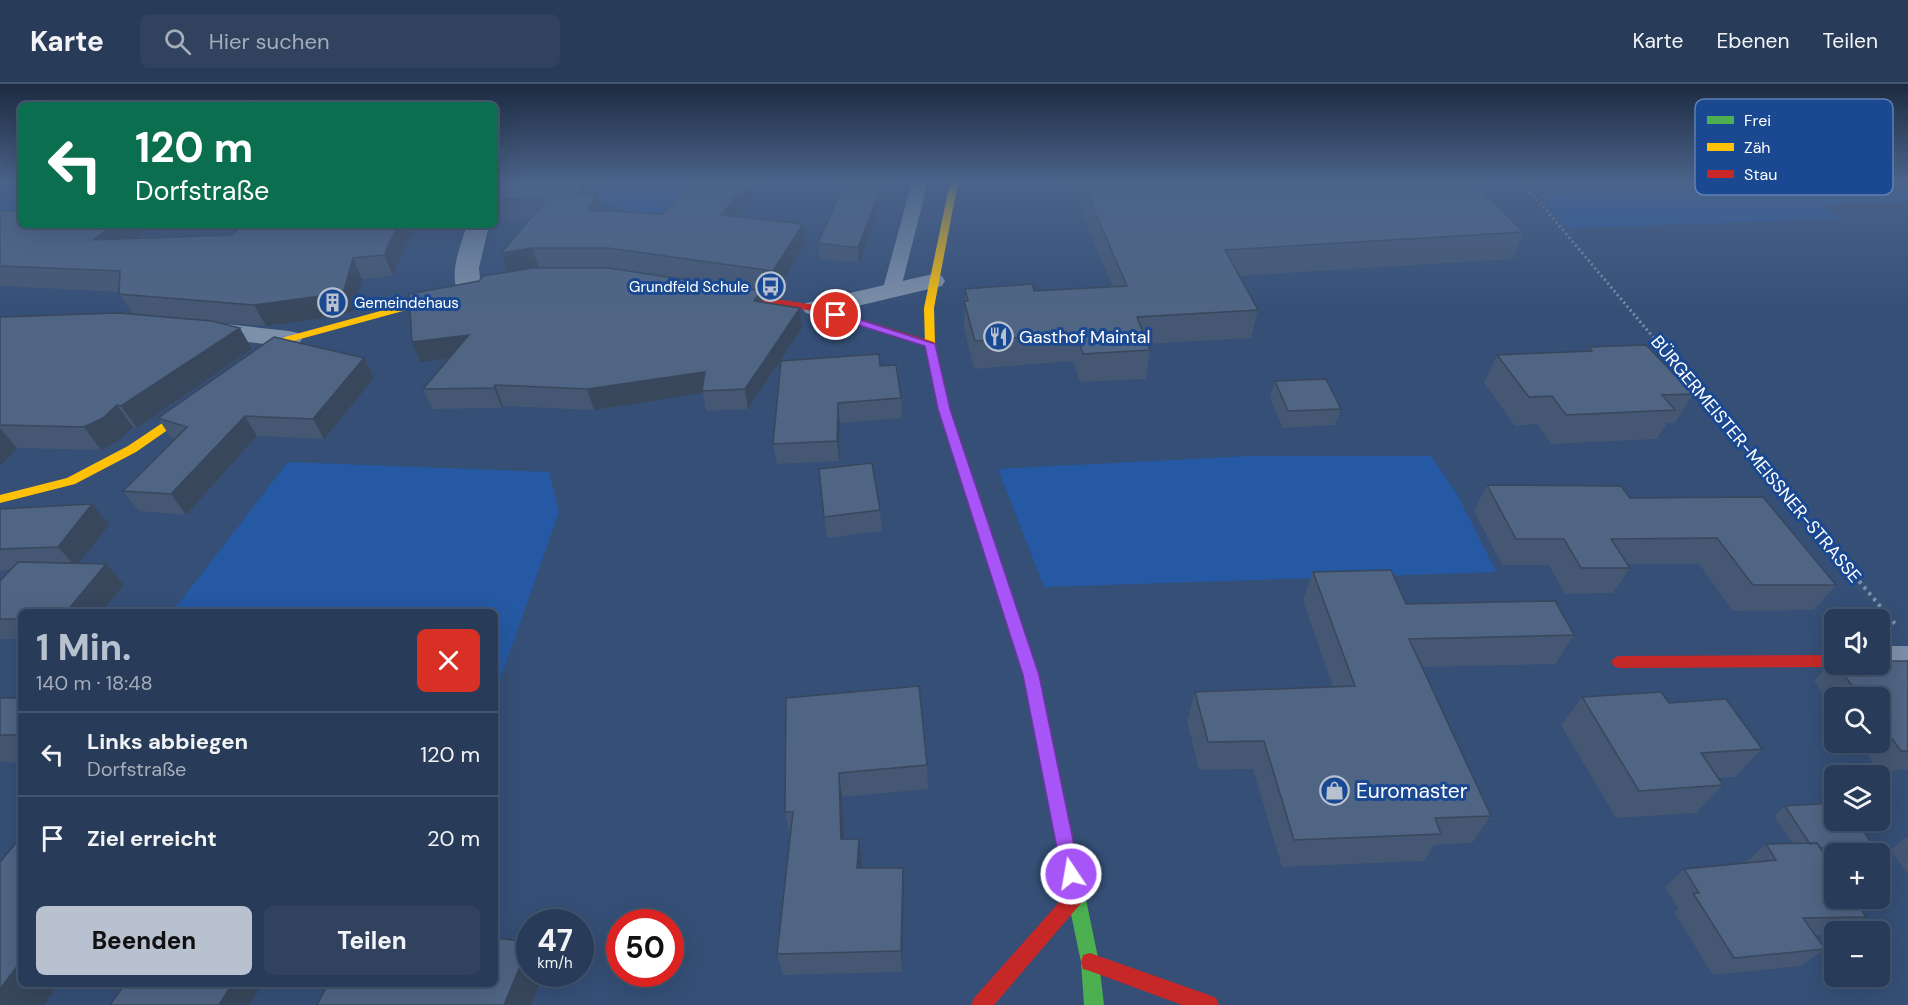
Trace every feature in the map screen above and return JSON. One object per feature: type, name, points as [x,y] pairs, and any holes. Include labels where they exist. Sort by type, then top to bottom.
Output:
[{"type":"street","points":[[945,225],[929,308],[930,344],[944,409],[1031,675],[1090,962],[1094,1005]]},
{"type":"street","points":[[240,374],[289,339],[475,289],[466,268],[477,228]]},
{"type":"street","points":[[815,308],[933,281]]},
{"type":"street","points":[[710,291],[815,308],[930,344]]},
{"type":"street","points":[[173,328],[232,331],[289,339]]},
{"type":"street","points":[[0,499],[71,481],[132,449],[211,394]]},
{"type":"street","points":[[1890,654],[1904,645]]},
{"type":"street","points":[[1619,662],[1824,661]]},
{"type":"street","points":[[981,1005],[1076,896]]},
{"type":"street","points":[[1090,962],[1209,1005]]},
{"type":"lane","points":[[891,292],[909,225]]},
{"type":"path","name":"BÜRGERMEISTER-MEISSNER-STRASSE","points":[[1556,225],[1604,280],[1904,645]]},
{"type":"shaded area","points":[[1564,225],[1658,225],[1567,228]]},
{"type":"shaded area","points":[[1248,456],[1431,456],[1457,494],[1496,572],[1044,587],[998,469]]},
{"type":"shaded area","points":[[288,462],[549,472],[559,512],[498,685],[498,609],[174,609]]},
{"type":"building","points":[[0,225],[18,225],[18,228],[108,228],[93,240],[232,235],[240,228],[397,228],[384,255],[353,258],[344,290],[320,296],[254,305],[119,294],[120,271],[0,266]]},
{"type":"building","points":[[525,225],[802,225],[773,271],[608,248],[532,248],[501,253]]},
{"type":"building","points":[[826,225],[867,225],[858,248],[818,243]]},
{"type":"building","points":[[1101,225],[1517,225],[1524,232],[1225,250],[1258,310],[1137,317],[1150,350],[1083,354],[1076,333],[975,341],[964,301],[968,301],[965,289],[1032,284],[1034,291],[1127,286]]},
{"type":"building","points":[[533,268],[608,268],[761,291],[754,301],[800,308],[745,389],[702,391],[705,372],[587,389],[495,385],[494,388],[423,389],[469,335],[412,342],[409,294],[479,281],[483,276]]},
{"type":"building","points":[[118,313],[212,321],[240,328],[121,406],[117,405],[103,418],[84,427],[0,425],[0,317]]},
{"type":"building","points":[[274,337],[364,358],[313,419],[245,416],[171,494],[123,491],[187,427],[158,418]]},
{"type":"building","points":[[1646,345],[1693,394],[1662,395],[1675,410],[1566,415],[1552,396],[1529,397],[1497,355],[1592,351],[1589,347]]},
{"type":"building","points":[[879,354],[880,366],[896,365],[901,398],[838,403],[837,441],[773,444],[781,361]]},
{"type":"building","points":[[1326,379],[1341,409],[1288,411],[1275,381]]},
{"type":"building","points":[[872,463],[880,510],[824,517],[819,469]]},
{"type":"building","points":[[1487,485],[1621,486],[1630,498],[1763,497],[1836,585],[1753,585],[1717,538],[1611,539],[1630,568],[1581,568],[1564,539],[1516,539]]},
{"type":"building","points":[[92,504],[58,547],[0,549],[0,509]]},
{"type":"building","points":[[18,562],[106,564],[68,609],[18,609],[18,619],[0,619],[0,581]]},
{"type":"building","points":[[1391,570],[1406,604],[1555,601],[1574,635],[1409,639],[1491,816],[1435,818],[1441,834],[1294,840],[1264,741],[1208,742],[1195,692],[1355,686],[1313,572]]},
{"type":"building","points":[[1890,661],[1908,661],[1908,751],[1901,751],[1890,736],[1890,687],[1853,687],[1844,675],[1890,675]]},
{"type":"building","points":[[919,686],[927,765],[839,773],[841,839],[859,839],[857,868],[903,868],[901,951],[777,954],[793,812],[785,812],[786,698]]},
{"type":"building","points":[[1661,692],[1669,703],[1726,699],[1762,749],[1701,753],[1723,785],[1639,791],[1582,697]]},
{"type":"building","points":[[0,698],[18,698],[18,735],[0,735]]},
{"type":"building","points":[[1824,804],[1824,831],[1863,831],[1872,843],[1824,843],[1824,848],[1821,848],[1817,843],[1810,844],[1785,806]]},
{"type":"building","points":[[18,841],[18,965],[0,989],[0,862]]},
{"type":"building","points":[[1817,843],[1824,854],[1824,909],[1861,909],[1866,917],[1803,918],[1824,949],[1734,958],[1693,893],[1699,893],[1684,869],[1776,860],[1766,844]]},
{"type":"building","points":[[498,938],[516,940],[516,976],[504,1005],[317,1005],[326,987],[498,987]]},
{"type":"building","points":[[123,987],[230,987],[219,1005],[110,1005]]},
{"type":"traffic: fast","points":[[1065,842],[1090,962],[1094,1005]]},
{"type":"traffic: slow","points":[[945,225],[929,308],[930,344],[945,412]]},
{"type":"traffic: slow","points":[[251,366],[289,339],[454,294]]},
{"type":"traffic: slow","points":[[0,499],[71,481],[132,449],[201,401]]},
{"type":"traffic: jam","points":[[719,293],[815,308],[930,344]]},
{"type":"traffic: jam","points":[[945,412],[1031,675],[1065,842]]},
{"type":"traffic: jam","points":[[1619,662],[1824,661]]},
{"type":"traffic: jam","points":[[981,1005],[1076,896]]},
{"type":"traffic: jam","points":[[1090,962],[1209,1005]]},
{"type":"place","name":"Grundfeld Schule","points":[[770,287]]},
{"type":"place","name":"Gemeindehaus","points":[[333,303]]},
{"type":"place","name":"Gasthof Maintal","points":[[998,337]]},
{"type":"place","name":"Euromaster","points":[[1335,791]]},
{"type":"route","points":[[836,315],[930,344],[944,409],[981,528],[1031,675],[1071,874]]}]
